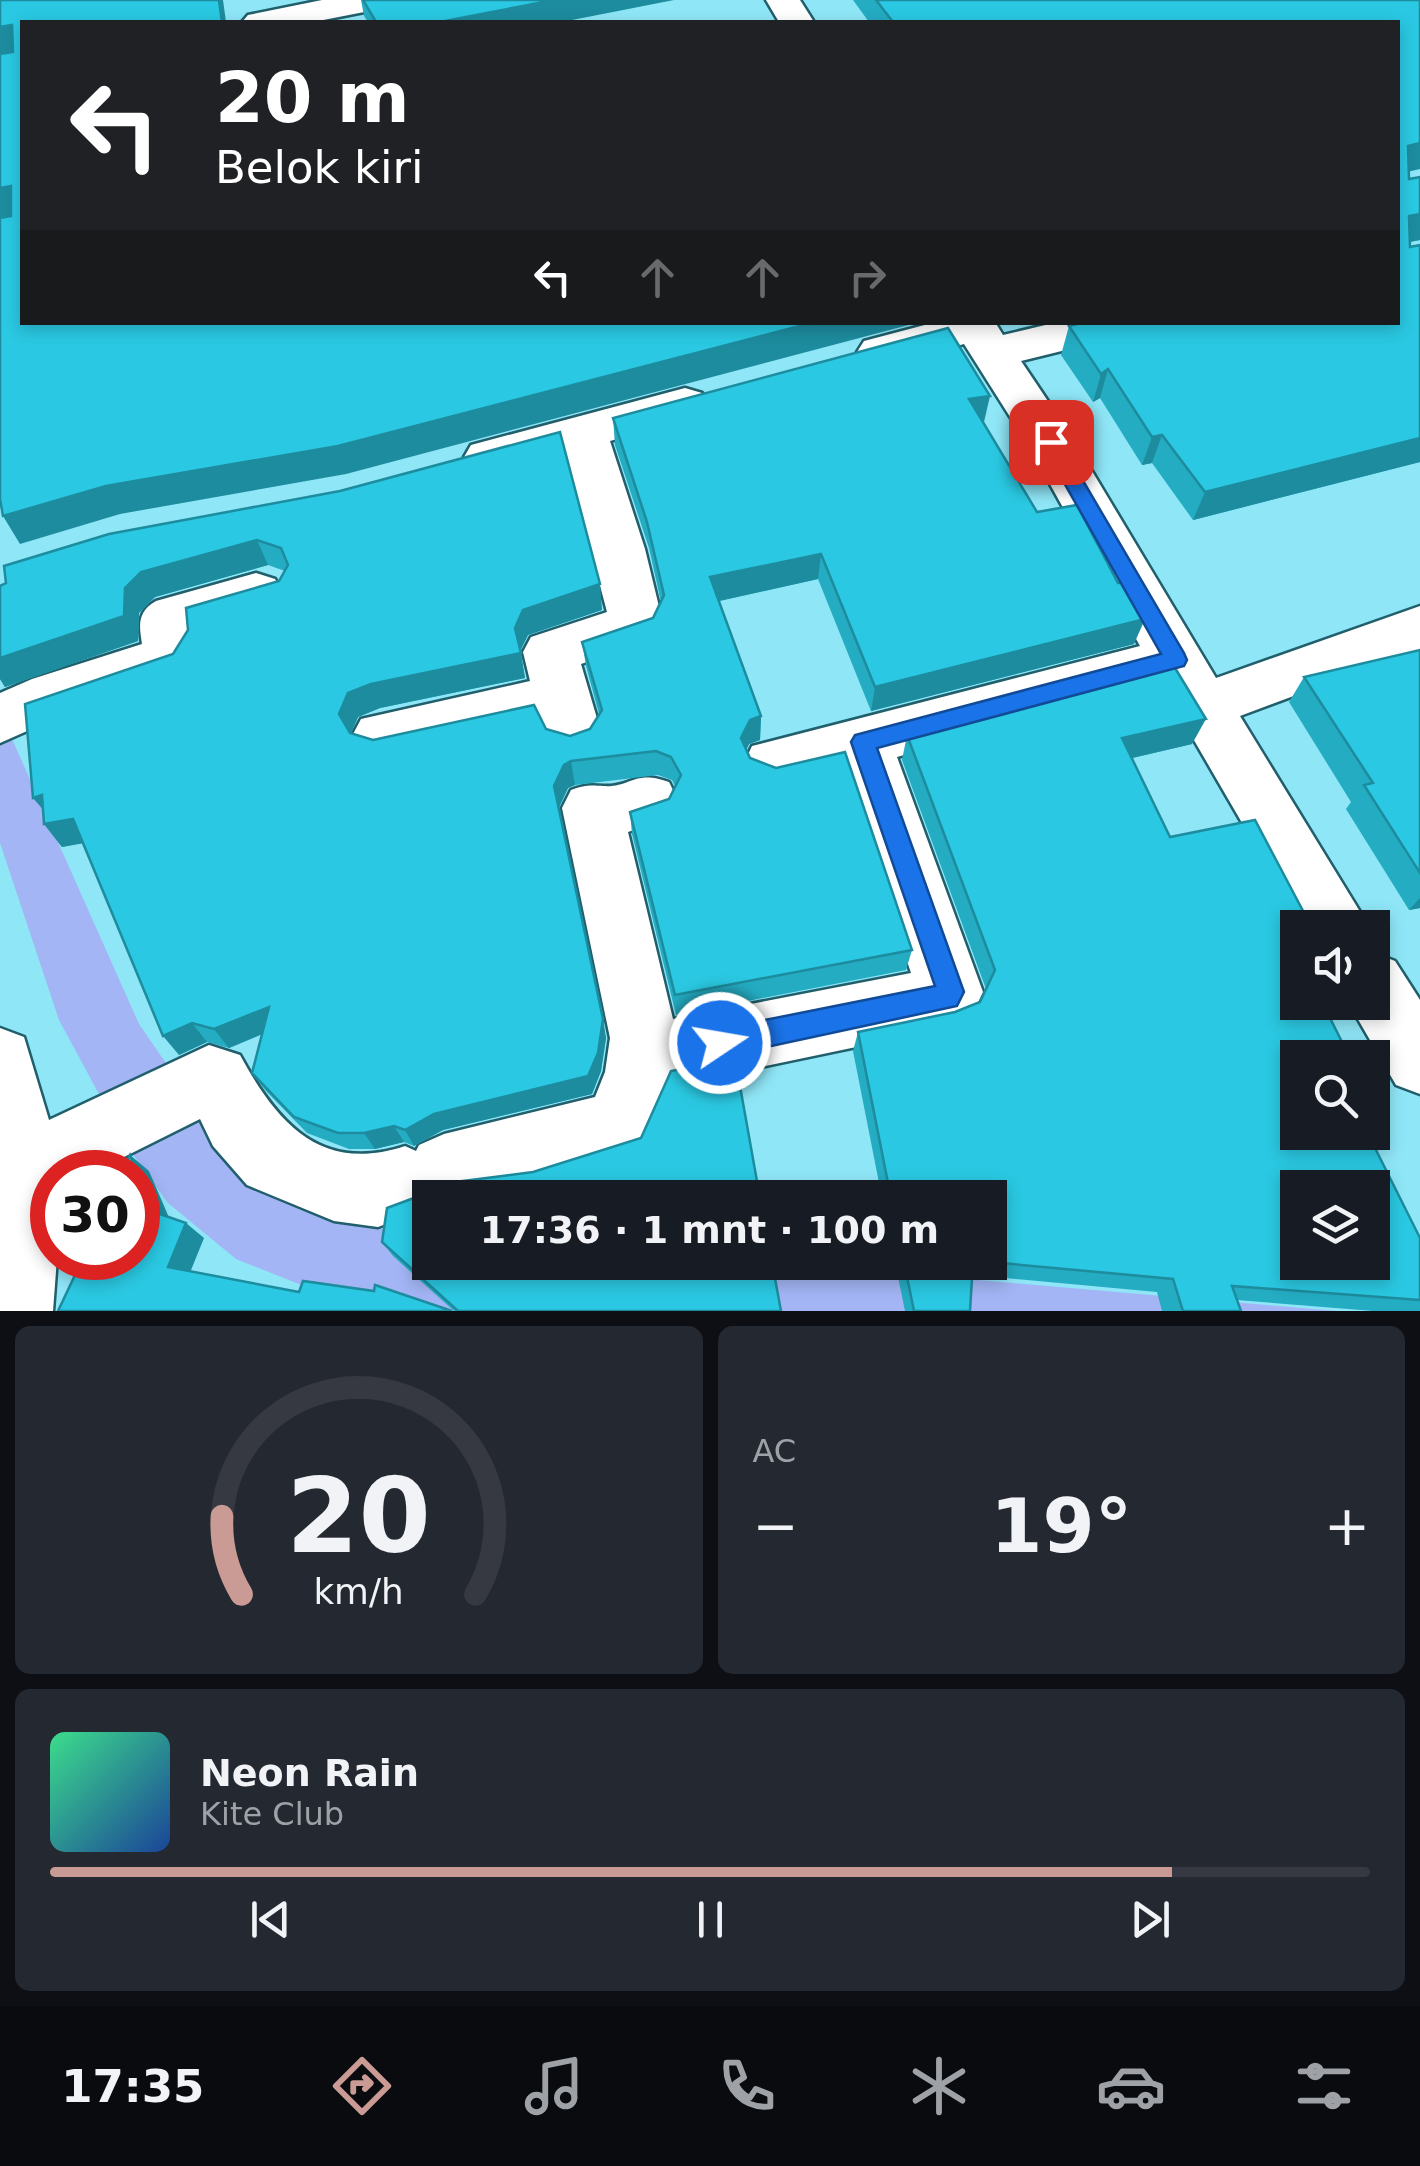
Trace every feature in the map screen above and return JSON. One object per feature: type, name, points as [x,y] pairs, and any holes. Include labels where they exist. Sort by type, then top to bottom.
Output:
[{"type":"street","points":[[271,20],[378,0]]},
{"type":"street","points":[[846,361],[980,334],[1086,325]]},
{"type":"street","points":[[980,334],[1051,442],[1327,910]]},
{"type":"street","points":[[438,471],[734,390]]},
{"type":"street","points":[[381,736],[567,714],[550,652],[553,648],[634,625],[619,549],[583,431]]},
{"type":"street","points":[[3,718],[52,696],[166,659],[170,653],[165,622],[174,616],[270,589]]},
{"type":"street","points":[[773,763],[863,742],[1190,683],[1420,626]]},
{"type":"street","points":[[644,1058],[948,997],[950,992],[863,742]]},
{"type":"street","points":[[21,1171],[216,1079],[238,1120],[272,1160],[334,1185],[378,1191],[617,1126],[626,1112],[644,1058],[644,1038],[612,808]]},
{"type":"street","points":[[1390,1012],[1420,1061]]},
{"type":"street","points":[[0,1061],[10,1092],[21,1171],[23,1248],[15,1311]]},
{"type":"water","points":[[0,712],[139,1024],[230,1156],[335,1214],[393,1232],[412,1247],[412,1280],[977,1280],[1337,1311],[446,1311],[314,1290],[236,1259],[168,1203],[160,1192],[160,1150],[130,1150],[127,1146],[59,1020],[0,843]]},
{"type":"building","points":[[0,0],[219,0],[222,20],[20,20],[20,325],[803,325],[338,446],[106,486],[3,516],[0,218],[11,216],[11,186],[0,188],[0,54],[13,52],[12,25],[0,27]]},
{"type":"building","points":[[363,0],[554,0],[450,20],[375,20]]},
{"type":"building","points":[[876,0],[1420,0],[1420,143],[1408,146],[1409,179],[1420,177],[1420,214],[1409,216],[1410,247],[1420,245],[1420,438],[1205,492],[1162,435],[1152,437],[1108,369],[1101,374],[1069,326],[1400,325],[1400,20],[891,20]]},
{"type":"building","points":[[948,328],[990,396],[969,399],[1037,512],[1077,505],[1118,583],[1123,582],[1145,619],[875,687],[821,554],[710,577],[761,716],[750,720],[741,738],[750,758],[776,768],[845,752],[912,950],[675,995],[630,812],[669,799],[681,775],[671,757],[656,751],[571,761],[564,765],[554,786],[603,1019],[598,1053],[588,1076],[434,1114],[405,1130],[394,1126],[364,1133],[338,1133],[294,1117],[252,1073],[269,1007],[214,1029],[192,1023],[163,1036],[73,819],[44,824],[42,795],[33,798],[25,704],[173,654],[188,630],[186,608],[279,581],[288,565],[281,548],[257,540],[141,572],[125,588],[124,616],[0,658],[0,586],[6,583],[4,566],[109,534],[340,491],[560,432],[600,584],[523,610],[515,628],[521,653],[371,684],[348,693],[339,714],[350,733],[373,740],[534,705],[546,729],[570,736],[590,729],[602,710],[582,642],[653,618],[664,595],[647,522],[613,418]]},
{"type":"building","points":[[1420,650],[1420,873],[1364,785],[1373,783],[1304,677]]},
{"type":"building","points":[[1172,663],[1206,719],[1122,738],[1170,837],[1255,820],[1302,910],[1280,910],[1280,1020],[1331,1020],[1341,1040],[1280,1040],[1280,1150],[1376,1150],[1386,1170],[1280,1170],[1280,1280],[1390,1280],[1390,1178],[1420,1238],[1420,1300],[1232,1286],[1241,1311],[1183,1311],[1173,1279],[1007,1264],[1007,1180],[887,1180],[858,1032],[955,1012],[980,1002],[995,970],[907,735]]},
{"type":"building","points":[[735,1058],[757,1180],[471,1180],[533,1172],[641,1138],[671,1071]]},
{"type":"building","points":[[412,1199],[412,1269],[382,1242],[387,1208]]},
{"type":"building","points":[[160,1214],[186,1223],[168,1267],[299,1292],[303,1281],[374,1291],[375,1285],[452,1311],[58,1311],[73,1280],[160,1280]]},
{"type":"building","points":[[424,1280],[775,1280],[781,1311],[458,1311]]},
{"type":"building","points":[[908,1280],[972,1280],[970,1311],[914,1311]]},
{"type":"route","points":[[720,1043],[948,997],[950,992],[863,742],[1176,660],[1051,442]]}]
